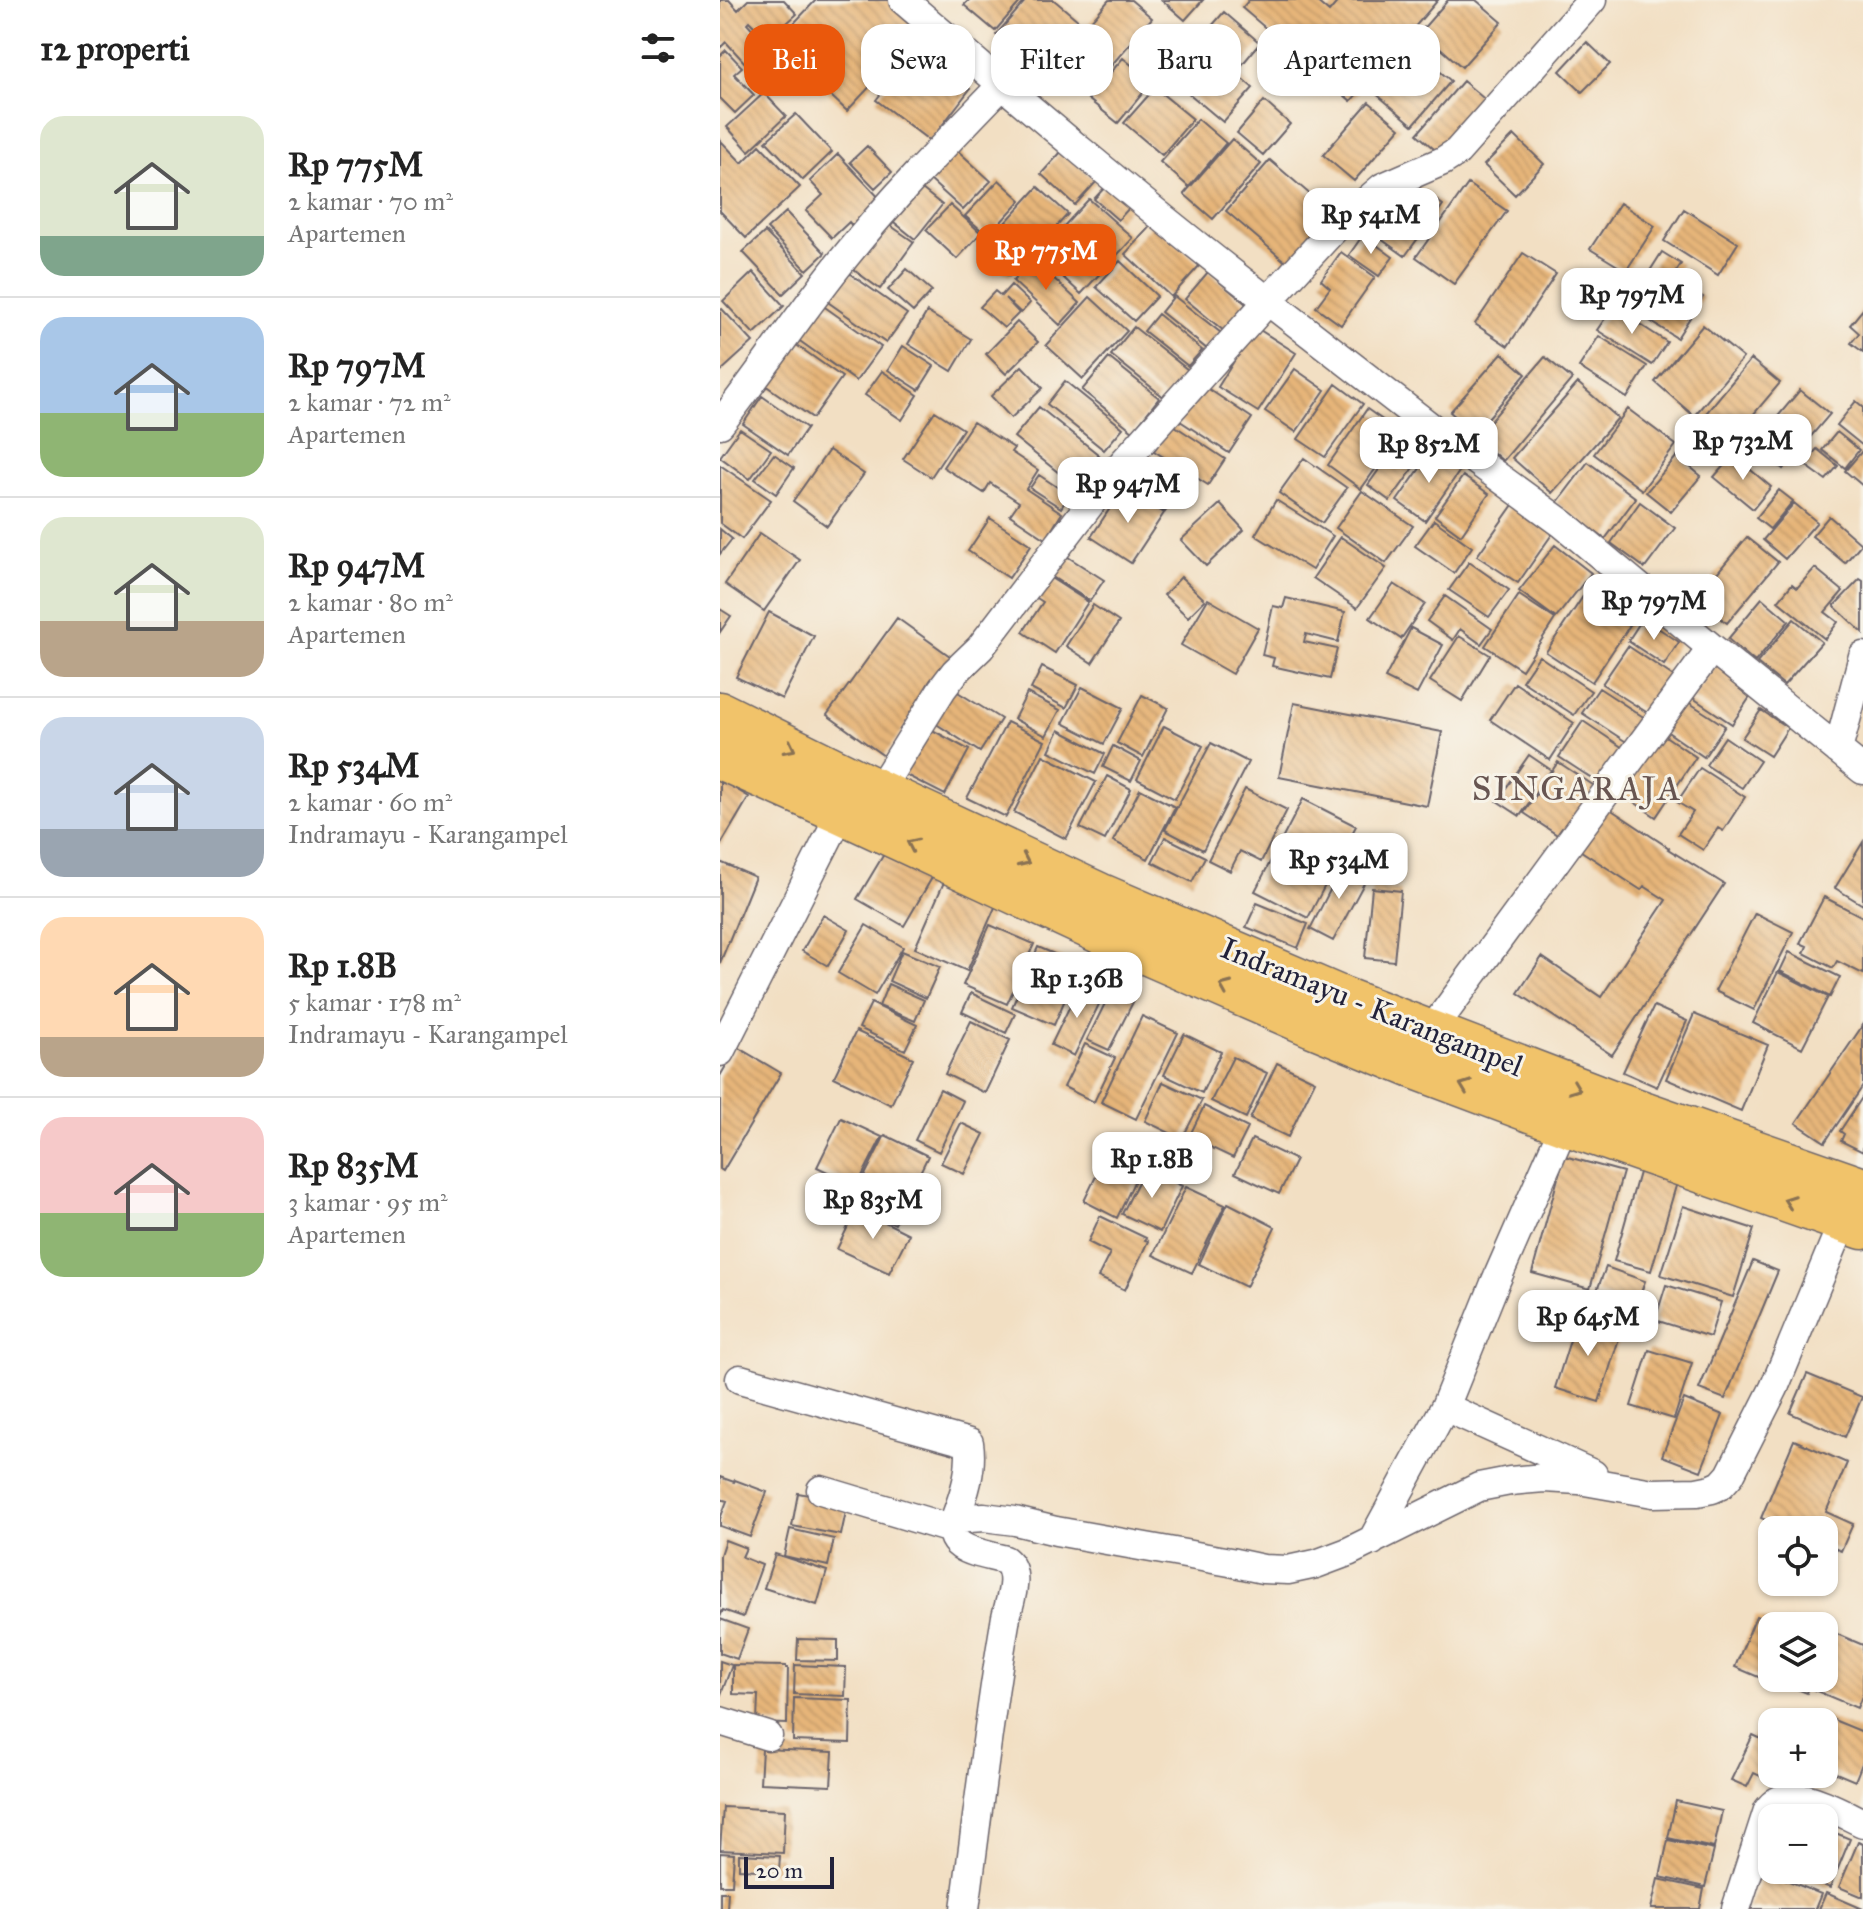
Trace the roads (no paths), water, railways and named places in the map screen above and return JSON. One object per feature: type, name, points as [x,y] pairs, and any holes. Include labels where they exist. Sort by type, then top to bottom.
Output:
[{"type":"main road","name":"Indramayu - Karangampel","points":[[720,714],[859,795]]},
{"type":"main road","name":"Indramayu - Karangampel","points":[[720,757],[859,795],[1342,999],[1421,1050],[1565,1123],[1857,1207]]},
{"type":"main road","name":"Indramayu - Karangampel","points":[[1421,1050],[1611,1102],[1857,1207]]},
{"type":"street","points":[[903,0],[991,76]]},
{"type":"street","points":[[720,1052],[859,795],[955,672],[980,648],[1113,474],[1334,229],[1383,187],[1457,152],[1592,0]]},
{"type":"street","points":[[720,424],[842,259],[911,179],[991,96]]},
{"type":"street","points":[[1015,96],[1200,248],[1441,435],[1563,524],[1863,770]]},
{"type":"street","points":[[1421,1050],[1712,648]]},
{"type":"street","points":[[1838,750],[1863,656]]},
{"type":"street","points":[[1372,1541],[1445,1407],[1565,1123]]},
{"type":"street","points":[[821,1490],[953,1524],[968,1517],[1015,1521],[1263,1569],[1288,1570],[1316,1564],[1372,1541],[1479,1487],[1510,1481],[1544,1478],[1579,1480],[1653,1493],[1712,1489],[1730,1475],[1774,1388],[1833,1250],[1857,1207]]},
{"type":"street","points":[[740,1379],[969,1443],[971,1453],[966,1488],[952,1536],[958,1545],[1005,1560],[1014,1575],[965,1909]]},
{"type":"street","points":[[1445,1407],[1622,1487]]},
{"type":"street","points":[[720,1721],[768,1736]]},
{"type":"street","points":[[1736,1909],[1768,1810],[1779,1799],[1803,1797],[1863,1823]]},
{"type":"district","name":"SINGARAJA","points":[[1577,788]]}]
